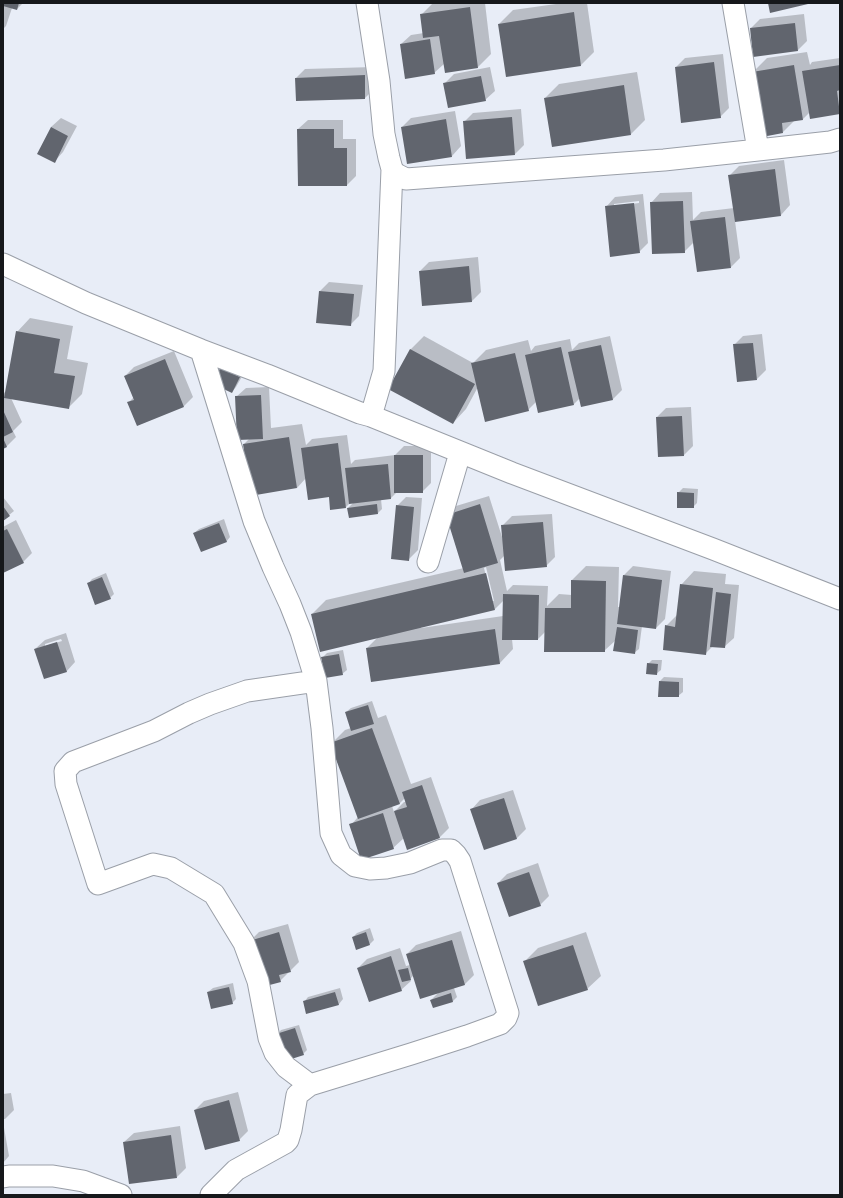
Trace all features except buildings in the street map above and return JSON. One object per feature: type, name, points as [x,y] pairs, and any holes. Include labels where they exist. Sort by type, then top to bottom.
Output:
[{"type":"street","points":[[367,3],[379,81],[384,134],[392,169],[384,371],[371,416]]},
{"type":"street","points":[[734,3],[758,150]]},
{"type":"street","points":[[392,169],[396,174],[406,179],[664,160],[830,142],[840,139]]},
{"type":"street","points":[[3,264],[86,303],[201,350],[268,375],[460,453],[840,600]]},
{"type":"street","points":[[201,350],[251,513],[298,625],[316,681],[322,728],[330,832],[341,855],[355,866],[370,869],[386,868],[410,863],[442,850],[451,850],[456,855],[460,861],[508,1013],[506,1018],[500,1024],[467,1036],[310,1085],[297,1095],[291,1130],[285,1144],[236,1170],[211,1195]]},
{"type":"street","points":[[428,562],[460,453]]},
{"type":"street","points":[[310,1085],[286,1067],[275,1053],[269,1038],[258,981],[244,943],[214,894],[171,868],[153,864],[98,884],[66,784],[66,771],[73,762],[154,730],[210,704],[247,691],[316,681]]},
{"type":"street","points":[[3,1177],[54,1176],[83,1181],[121,1195]]}]
